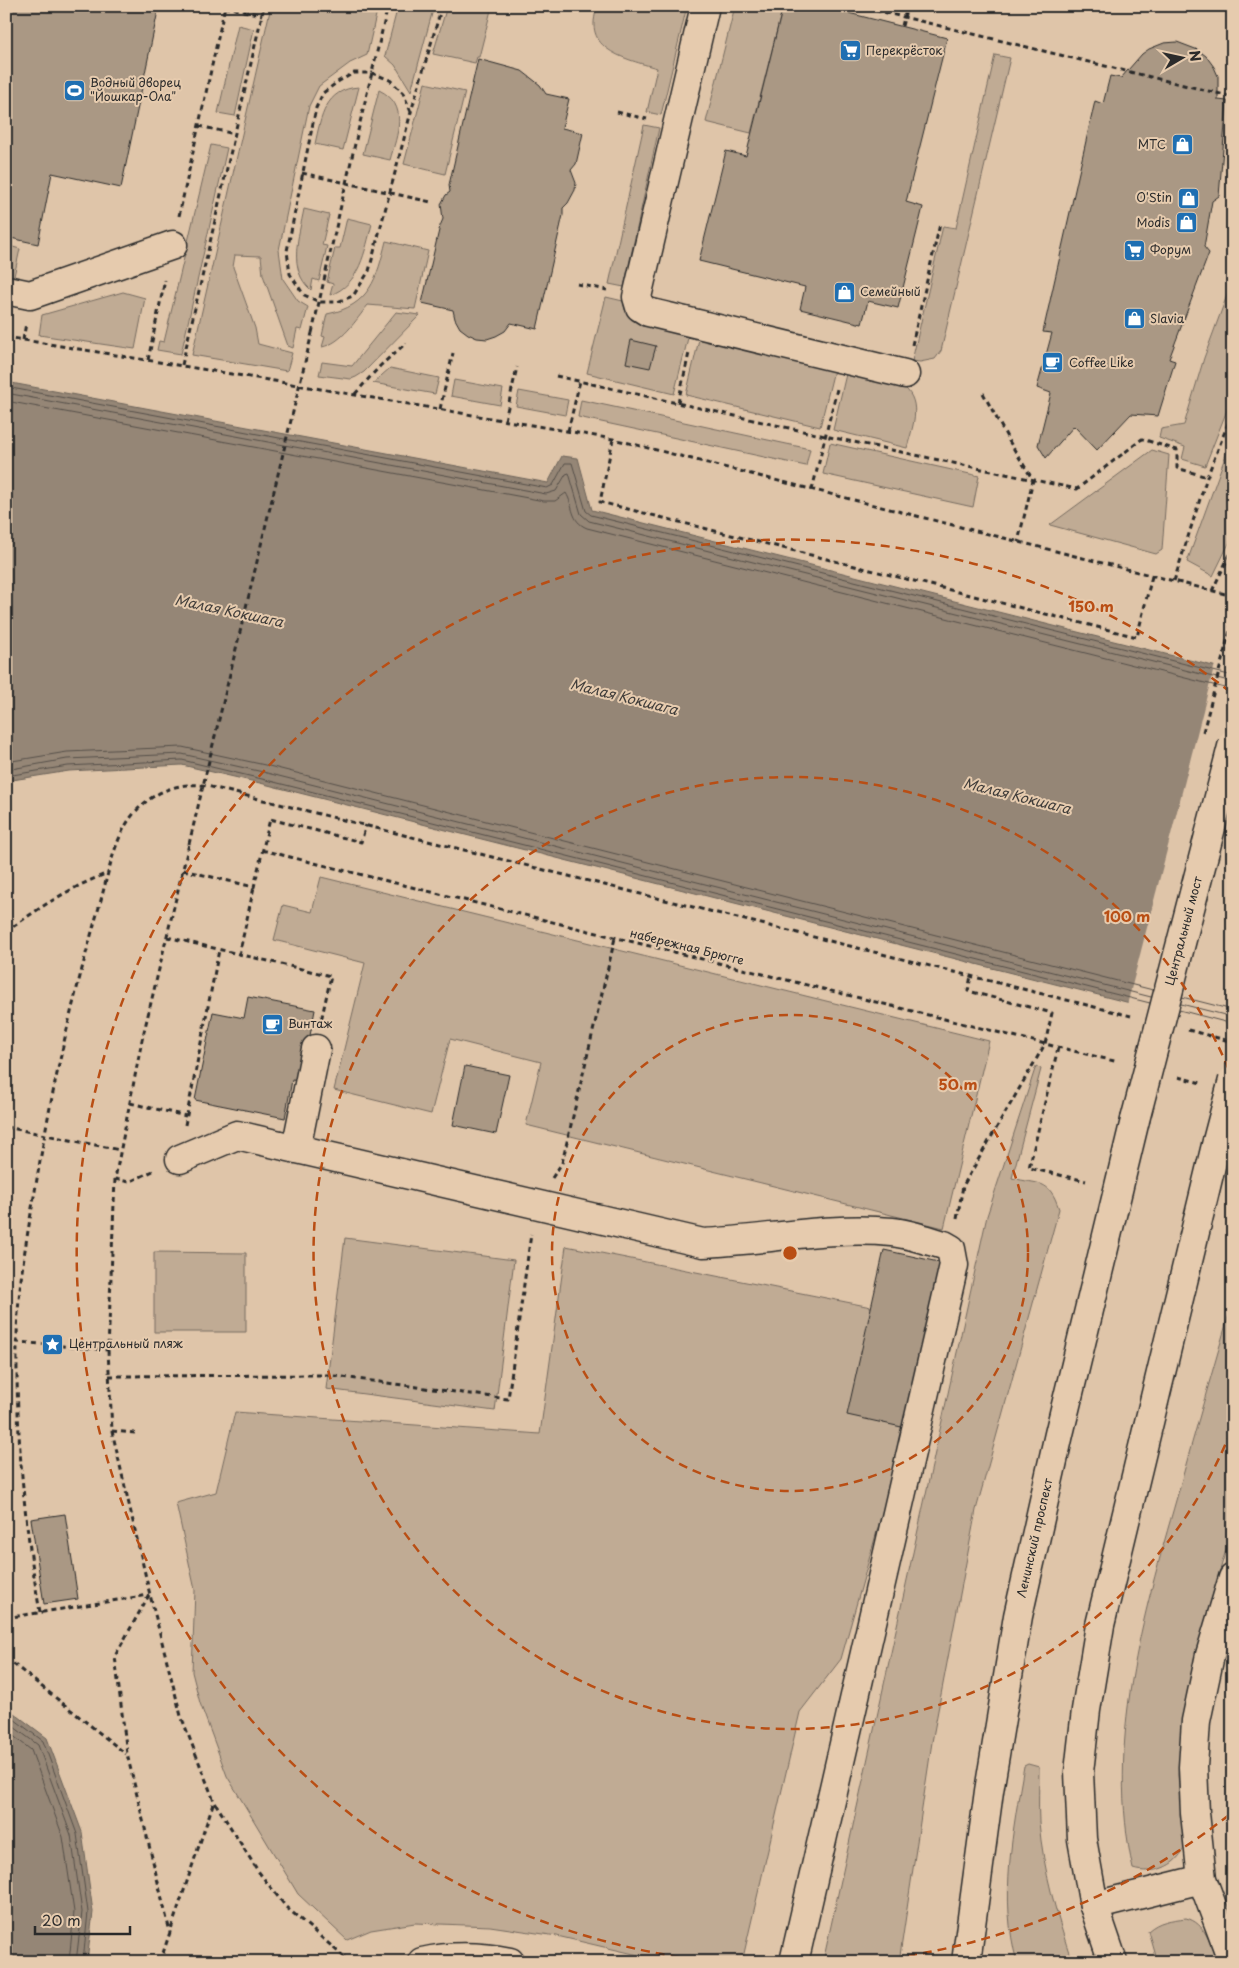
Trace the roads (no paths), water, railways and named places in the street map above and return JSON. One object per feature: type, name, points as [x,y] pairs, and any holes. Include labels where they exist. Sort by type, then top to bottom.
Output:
[{"type":"main road","points":[[705,6],[637,297],[640,306],[643,310],[696,324],[905,374]]},
{"type":"main road","points":[[6,290],[30,295],[173,244]]},
{"type":"main road","name":"Центральный мост","points":[[1135,1120],[1233,743]]},
{"type":"main road","points":[[296,1149],[316,1049]]},
{"type":"main road","points":[[1113,1962],[1094,1906],[1082,1839],[1079,1781],[1086,1710],[1100,1625],[1233,1080]]},
{"type":"main road","name":"Ленинский проспект","points":[[966,1962],[989,1791],[1018,1616],[1059,1434],[1135,1120]]},
{"type":"main road","points":[[180,1159],[237,1135],[703,1243],[740,1242],[843,1230],[894,1232],[944,1245],[951,1249],[954,1266],[794,1962]]},
{"type":"main road","points":[[1233,1578],[1210,1655],[1196,1720],[1193,1767],[1195,1813],[1202,1879],[1233,1962]]},
{"type":"main road","points":[[1094,1906],[1202,1879]]},
{"type":"main road","points":[[422,1962],[448,1956],[489,1958],[510,1962]]},
{"type":"water","name":"Малая Кокшага","points":[[6,382],[548,483],[562,456],[578,458],[592,510],[1233,671],[1233,1029],[260,783],[182,765],[69,771],[6,781]]},
{"type":"water","points":[[6,1707],[47,1738],[82,1832],[93,1912],[87,1962],[6,1962]]},
{"type":"place","name":"Перекрёсток","points":[[850,51]]},
{"type":"place","name":"Водный дворец \"Йошкар-Ола\"","points":[[74,90]]},
{"type":"place","name":"МТС","points":[[1182,145]]},
{"type":"place","name":"O'Stin","points":[[1188,198]]},
{"type":"place","name":"Modis","points":[[1186,223]]},
{"type":"place","name":"Форум","points":[[1134,250]]},
{"type":"place","name":"Семейный","points":[[844,292]]},
{"type":"place","name":"Slavia","points":[[1134,319]]},
{"type":"place","name":"Coffee Like","points":[[1053,363]]},
{"type":"place","name":"Винтаж","points":[[272,1024]]},
{"type":"place","name":"Центральный пляж","points":[[53,1344]]}]
